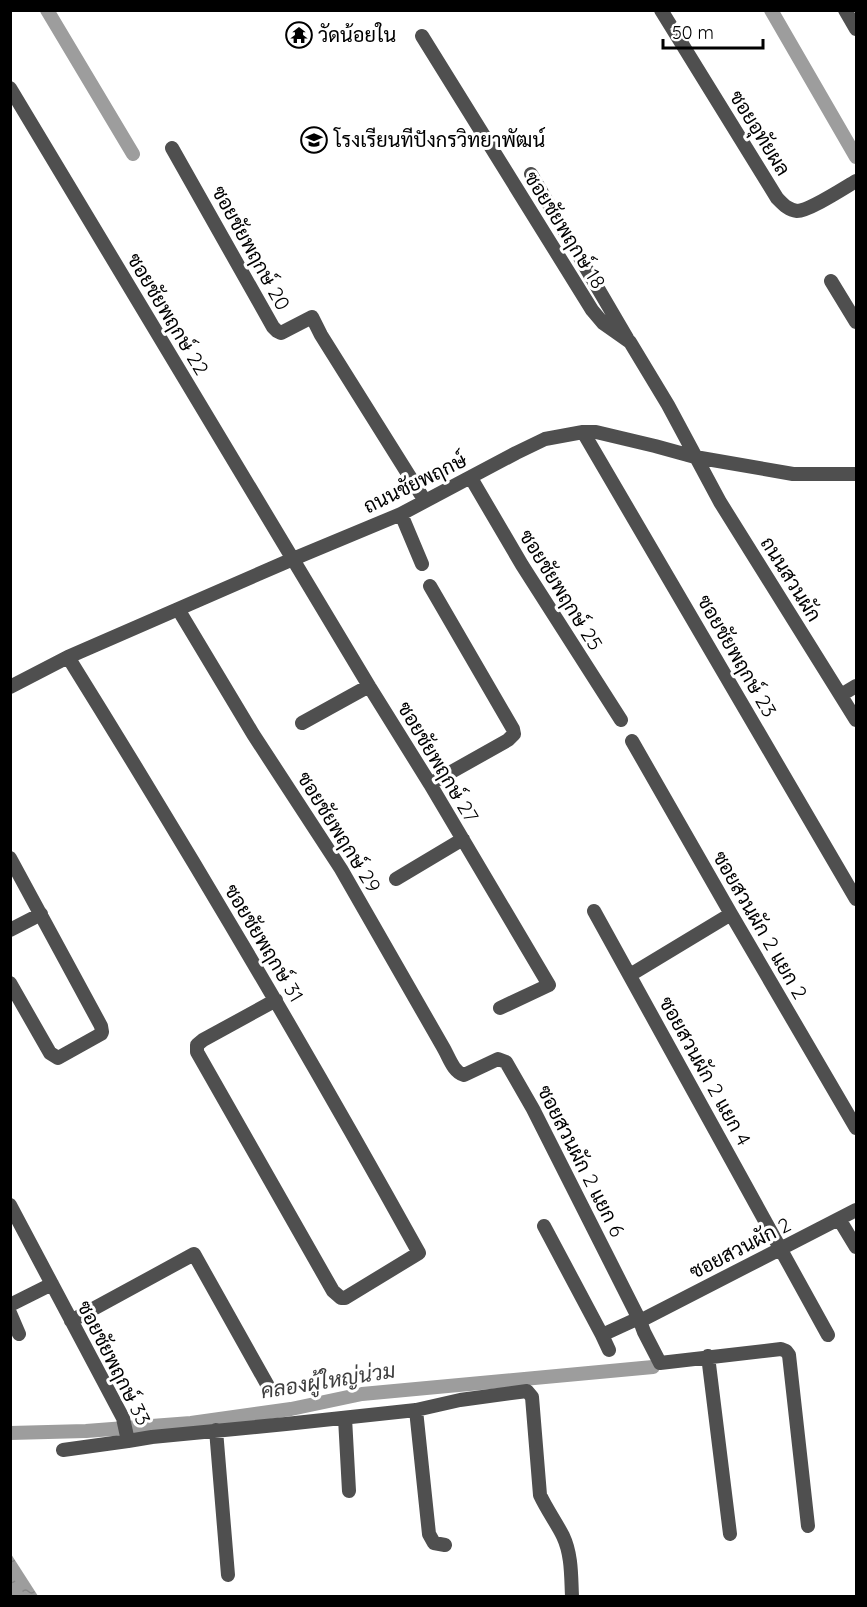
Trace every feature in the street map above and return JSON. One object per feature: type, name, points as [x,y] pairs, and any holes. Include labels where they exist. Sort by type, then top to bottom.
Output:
[{"type":"street","name":"ซอยอุทัยผล","points":[[661,10],[777,198],[787,208],[796,211],[806,210],[855,182]]},
{"type":"street","points":[[845,10],[856,29]]},
{"type":"street","name":"ซอยชัยพฤกษ์ 18","points":[[422,36],[592,310],[603,323],[630,342]]},
{"type":"street","name":"ซอยชัยพฤกษ์ 22","points":[[10,88],[293,559]]},
{"type":"street","name":"ซอยชัยพฤกษ์ 20","points":[[172,148],[273,327],[281,333],[312,317],[425,501]]},
{"type":"street","name":"ซอยชัยพฤกษ์ 18","points":[[531,174],[668,405],[695,457]]},
{"type":"street","points":[[831,281],[856,322]]},
{"type":"street","name":"ถนนชัยพฤกษ์","points":[[10,687],[68,657],[401,514],[545,439],[583,432],[608,435],[695,457],[793,474],[856,474]]},
{"type":"street","name":"ซอยชัยพฤกษ์ 23","points":[[583,432],[856,899]]},
{"type":"street","name":"ถนนสวนผัก","points":[[695,457],[720,502],[856,720]]},
{"type":"street","name":"ซอยชัยพฤกษ์ 25","points":[[471,478],[522,565],[621,720]]},
{"type":"street","points":[[401,514],[422,564]]},
{"type":"street","name":"ซอยชัยพฤกษ์ 27","points":[[293,559],[549,985],[500,1008]]},
{"type":"street","points":[[429,586],[514,734],[508,740],[430,784]]},
{"type":"street","name":"ซอยชัยพฤกษ์ 29","points":[[178,609],[253,734],[341,869],[456,1071],[464,1075]]},
{"type":"street","name":"ซอยชัยพฤกษ์ 31","points":[[68,657],[276,1000],[419,1253],[349,1297],[341,1298],[337,1295],[197,1052],[197,1045],[203,1040],[276,1000]]},
{"type":"street","points":[[302,723],[369,686]]},
{"type":"street","points":[[841,695],[856,686]]},
{"type":"street","name":"ซอยสวนผัก 2 แยก 2","points":[[632,741],[856,1128]]},
{"type":"street","points":[[396,879],[463,839]]},
{"type":"street","points":[[10,858],[101,1026],[101,1034],[58,1058],[54,1056],[50,1053],[10,982]]},
{"type":"street","name":"ซอยสวนผัก 2 แยก 4","points":[[594,911],[828,1335]]},
{"type":"street","points":[[10,930],[41,914]]},
{"type":"street","points":[[630,975],[731,915]]},
{"type":"street","name":"ซอยสวนผัก 2 แยก 6","points":[[464,1075],[498,1059],[506,1062],[533,1109],[660,1363],[708,1356]]},
{"type":"street","name":"ซอยชัยพฤกษ์ 33","points":[[10,1205],[123,1418],[127,1436],[152,1437],[345,1418],[416,1410],[460,1400],[527,1391],[532,1397],[540,1495],[564,1538],[571,1567],[572,1596]]},
{"type":"street","name":"ซอยสวนผัก 2","points":[[602,1335],[640,1319],[856,1210]]},
{"type":"street","points":[[839,1219],[856,1247]]},
{"type":"street","points":[[544,1226],[609,1350]]},
{"type":"street","points":[[71,1321],[194,1254],[268,1386]]},
{"type":"street","points":[[10,1305],[51,1284]]},
{"type":"street","points":[[10,1313],[20,1334]]},
{"type":"street","points":[[730,1533],[708,1356],[781,1349],[789,1355],[808,1526]]},
{"type":"street","points":[[416,1410],[429,1534],[434,1544],[444,1545]]},
{"type":"street","points":[[345,1418],[349,1491]]},
{"type":"street","points":[[216,1430],[228,1575]]},
{"type":"street","points":[[63,1450],[127,1436]]},
{"type":"water","points":[[11,1554],[38,1596],[11,1596]]},
{"type":"waterway","points":[[47,10],[133,154]]},
{"type":"waterway","points":[[771,10],[856,157]]},
{"type":"waterway","name":"คลองผู้ใหญ่น่วม","points":[[10,1433],[86,1431],[191,1423],[291,1409],[362,1394],[653,1367]]},
{"type":"place","name":"วัดน้อยใน","points":[[299,35]]},
{"type":"place","name":"โรงเรียนทีปังกรวิทยาพัฒน์","points":[[314,140]]}]
